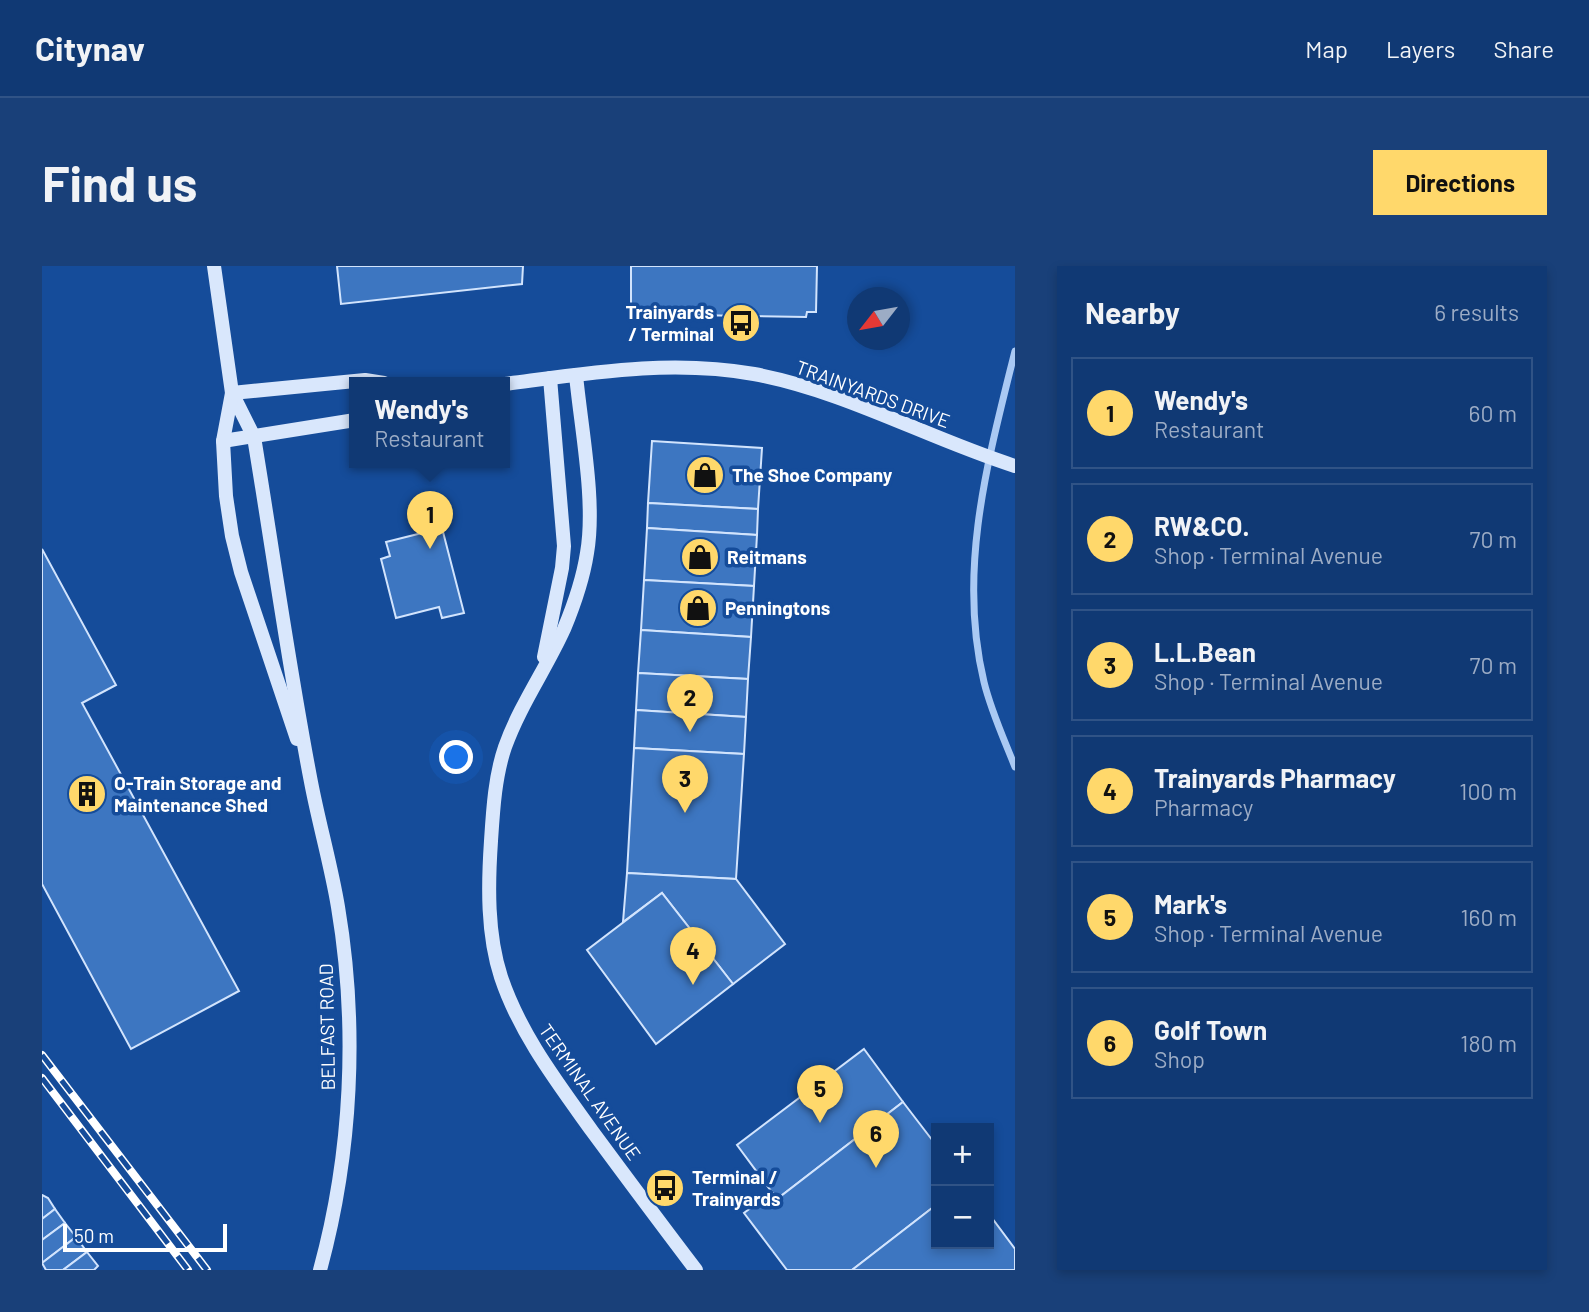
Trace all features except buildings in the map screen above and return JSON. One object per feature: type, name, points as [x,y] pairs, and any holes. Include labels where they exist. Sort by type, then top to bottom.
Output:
[{"type":"street","name":"BELFAST ROAD","points":[[214,266],[232,393],[223,441],[226,496],[241,572],[311,783],[329,855],[345,961],[349,1051],[344,1145],[328,1241],[320,1270]]},
{"type":"street","points":[[1015,351],[988,458],[975,539],[973,600],[984,682],[1015,767]]},
{"type":"street","name":"TRAINYARDS DRIVE","points":[[510,383],[671,366],[755,374],[825,393],[988,458],[1015,466]]},
{"type":"street","name":"TERMINAL AVENUE","points":[[576,375],[589,495],[588,553],[565,627],[513,726],[504,750],[492,815],[490,905],[500,974],[521,1026],[540,1057],[696,1270]]},
{"type":"street","name":"TERMINAL AVENUE","points":[[540,675],[557,597],[564,546],[550,378]]},
{"type":"street","points":[[232,393],[349,382]]},
{"type":"street","name":"BELFAST ROAD","points":[[232,393],[254,436],[311,783]]},
{"type":"street","points":[[223,441],[349,421]]},
{"type":"railway","points":[[42,1055],[207,1270]]},
{"type":"railway","points":[[42,1078],[188,1270]]},
{"type":"place","name":"Trainyards / Terminal","points":[[741,323]]},
{"type":"place","name":"The Shoe Company","points":[[705,475]]},
{"type":"place","name":"Wendy's","points":[[430,549]]},
{"type":"place","name":"Reitmans","points":[[700,557]]},
{"type":"place","name":"Penningtons","points":[[698,608]]},
{"type":"place","name":"RW&CO.","points":[[690,732]]},
{"type":"place","name":"O-Train Storage and Maintenance Shed","points":[[87,794]]},
{"type":"place","name":"L.L.Bean","points":[[685,813]]},
{"type":"place","name":"Trainyards Pharmacy","points":[[693,985]]},
{"type":"place","name":"Mark's","points":[[820,1123]]},
{"type":"place","name":"Golf Town","points":[[876,1168]]},
{"type":"place","name":"Terminal / Trainyards","points":[[665,1188]]}]
